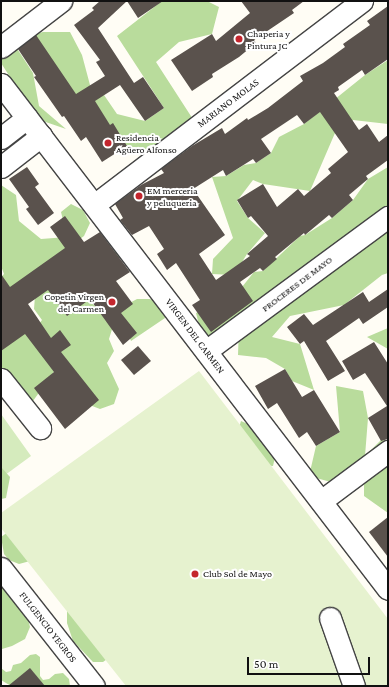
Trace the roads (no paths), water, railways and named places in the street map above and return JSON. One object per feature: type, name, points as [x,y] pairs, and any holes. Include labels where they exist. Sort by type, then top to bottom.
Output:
[{"type":"street","points":[[1,47],[61,1]]},
{"type":"street","name":"MARIANO MOLAS","points":[[94,205],[362,1]]},
{"type":"street","name":"VIRGEN DEL CARMEN","points":[[1,84],[388,589]]},
{"type":"street","points":[[1,138],[27,118]]},
{"type":"street","points":[[1,167],[41,136]]},
{"type":"street","name":"PROCERES DE MAYO","points":[[206,351],[388,217]]},
{"type":"street","points":[[1,379],[40,428]]},
{"type":"street","points":[[321,501],[388,451]]},
{"type":"street","name":"FULGENCIO YEGROS","points":[[1,568],[94,686]]},
{"type":"street","points":[[330,618],[354,686]]},
{"type":"place","name":"Chaperia y Pintura JC","points":[[239,39]]},
{"type":"place","name":"Residencia Agüero Alfonso","points":[[108,143]]},
{"type":"place","name":"EM merceria y peluqueria","points":[[139,196]]},
{"type":"place","name":"Copetin Virgen del Carmen","points":[[112,302]]},
{"type":"place","name":"Club Sol de Mayo","points":[[195,574]]}]
